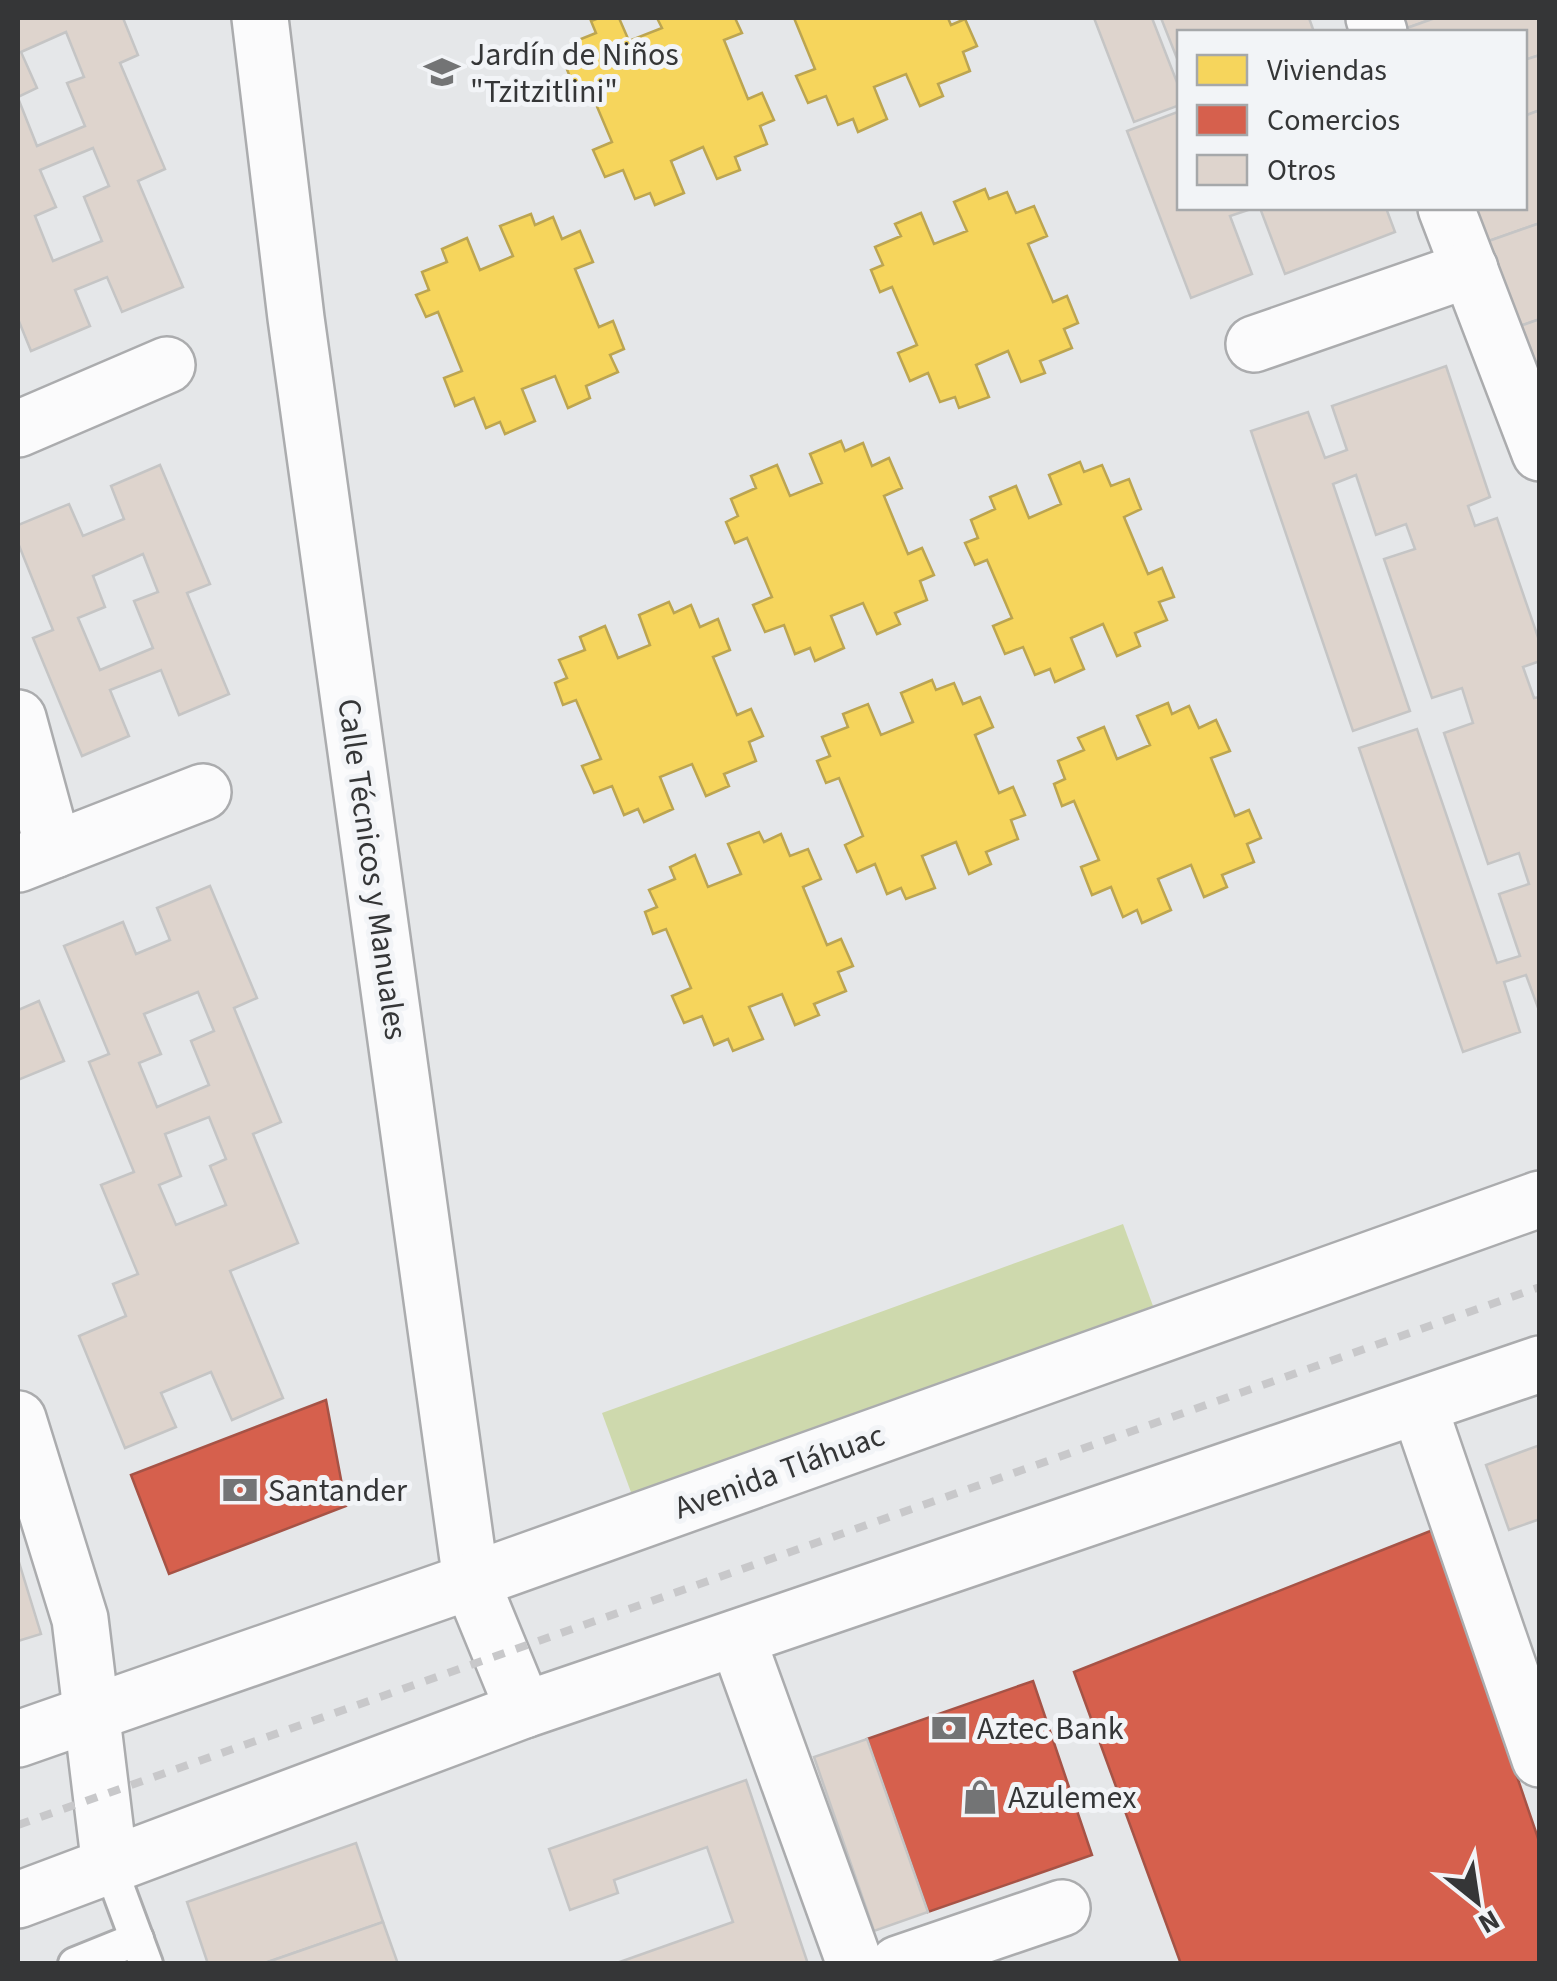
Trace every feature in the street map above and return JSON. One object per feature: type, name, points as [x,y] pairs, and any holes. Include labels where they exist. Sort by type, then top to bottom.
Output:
[{"type":"street","name":"Calle Técnicos y Manuales","points":[[260,18],[279,189],[471,1581],[524,1710]]},
{"type":"street","points":[[1447,210],[1540,452]]},
{"type":"street","points":[[1254,344],[1470,269]]},
{"type":"street","points":[[18,429],[167,365]]},
{"type":"street","points":[[18,718],[36,857],[203,792]]},
{"type":"street","name":"Avenida Tláhuac","points":[[18,1738],[471,1581],[1540,1199]]},
{"type":"street","points":[[18,1900],[524,1710],[1540,1364]]},
{"type":"street","points":[[1419,1407],[1540,1759]]},
{"type":"street","points":[[18,1420],[80,1619],[110,1867]]},
{"type":"street","points":[[738,1638],[855,1964]]},
{"type":"street","points":[[898,1964],[1062,1908]]},
{"type":"lane","points":[[75,1964],[142,1951],[110,1867]]},
{"type":"green space","points":[[1123,1224],[1153,1306],[632,1495],[602,1413]]},
{"type":"building: Viviendas","points":[[619,18],[629,41],[662,28],[657,18],[735,18],[742,33],[724,40],[748,99],[762,93],[774,120],[760,126],[767,144],[735,157],[740,170],[717,179],[703,147],[671,161],[684,193],[655,205],[650,193],[635,199],[623,170],[605,177],[593,150],[612,142],[587,83],[575,89],[566,67],[578,61],[571,43],[596,33],[591,21]]},
{"type":"building: Viviendas","points":[[794,18],[948,18],[951,25],[965,19],[977,46],[963,52],[970,71],[938,84],[943,96],[920,106],[906,74],[874,87],[887,119],[858,132],[853,119],[838,125],[826,96],[808,103],[796,76],[815,69]]},
{"type":"building: Viviendas","points":[[985,189],[989,199],[1007,192],[1016,213],[1034,206],[1047,236],[1028,244],[1053,302],[1067,296],[1078,323],[1064,329],[1072,348],[1040,361],[1045,373],[1021,382],[1008,351],[976,365],[989,397],[959,408],[955,397],[940,402],[928,373],[910,381],[898,353],[917,345],[892,287],[880,292],[871,270],[883,265],[875,247],[901,236],[895,224],[921,213],[934,244],[967,231],[954,202]]},
{"type":"building: Viviendas","points":[[531,214],[535,225],[553,217],[562,239],[580,231],[593,262],[575,269],[599,327],[613,321],[624,349],[610,355],[618,372],[586,386],[590,398],[568,408],[555,376],[522,389],[535,421],[505,434],[500,422],[486,428],[474,398],[455,406],[444,378],[462,371],[438,312],[426,317],[416,295],[429,290],[422,272],[447,262],[442,249],[467,238],[480,270],[513,256],[500,226]]},
{"type":"building: Viviendas","points":[[841,441],[845,451],[863,443],[872,466],[889,458],[902,488],[884,496],[908,554],[922,548],[934,575],[920,581],[927,600],[895,613],[900,624],[877,634],[863,603],[831,616],[844,648],[815,661],[810,648],[795,654],[784,625],[765,632],[753,605],[772,597],[747,538],[735,543],[726,522],[738,516],[731,499],[756,488],[751,476],[777,465],[790,496],[822,483],[810,454]]},
{"type":"building: Viviendas","points":[[1080,462],[1084,472],[1102,465],[1111,486],[1129,479],[1141,509],[1124,517],[1148,574],[1162,568],[1174,597],[1159,602],[1167,620],[1135,633],[1140,646],[1117,656],[1103,624],[1071,638],[1084,669],[1055,682],[1050,669],[1035,675],[1023,647],[1005,654],[993,626],[1012,618],[987,560],[975,565],[965,543],[978,538],[971,520],[995,509],[990,497],[1016,486],[1029,518],[1061,504],[1049,475]]},
{"type":"building: Viviendas","points":[[669,602],[674,613],[691,605],[700,627],[718,619],[730,650],[713,657],[737,715],[751,709],[763,736],[749,742],[756,761],[724,774],[729,786],[706,796],[692,764],[660,777],[673,809],[644,822],[638,809],[624,815],[612,786],[594,793],[582,766],[601,759],[576,700],[563,705],[555,683],[567,678],[559,660],[585,650],[580,637],[605,626],[618,658],[650,645],[639,615]]},
{"type":"building: Viviendas","points":[[932,680],[936,690],[954,683],[963,704],[980,697],[993,727],[975,735],[999,793],[1013,787],[1025,815],[1011,820],[1018,839],[986,852],[991,864],[969,874],[956,842],[922,856],[935,888],[906,899],[901,888],[887,894],[875,864],[857,872],[845,845],[863,836],[839,778],[826,783],[817,761],[830,756],[822,737],[848,727],[843,714],[868,704],[881,735],[913,722],[901,693]]},
{"type":"building: Viviendas","points":[[1168,703],[1172,714],[1189,706],[1199,728],[1216,720],[1230,751],[1211,758],[1235,816],[1249,810],[1261,838],[1247,844],[1254,862],[1222,875],[1227,887],[1204,897],[1191,865],[1158,879],[1171,910],[1142,923],[1137,910],[1123,917],[1111,887],[1092,895],[1081,867],[1099,860],[1074,801],[1062,806],[1054,784],[1065,779],[1058,761],[1084,750],[1078,738],[1104,727],[1117,759],[1150,745],[1137,716]]},
{"type":"building: Viviendas","points":[[759,832],[764,842],[781,834],[790,856],[808,849],[821,879],[803,887],[827,945],[841,939],[853,966],[838,972],[846,991],[814,1004],[819,1015],[795,1025],[782,994],[749,1007],[763,1039],[733,1051],[728,1039],[714,1045],[702,1016],[684,1023],[672,996],[691,988],[666,929],[653,934],[645,912],[657,907],[649,890],[675,879],[670,867],[695,855],[708,887],[741,874],[728,844]]},
{"type":"building: Comercios","name":"Santander","points":[[326,1400],[346,1506],[169,1574],[131,1475]]},
{"type":"building: Comercios","points":[[1433,1530],[1540,1844],[1540,1964],[1181,1964],[1074,1672]]},
{"type":"building: Comercios","name":"Azulemex","points":[[1033,1681],[1092,1855],[928,1912],[867,1739]]},
{"type":"building: Otros","points":[[18,18],[123,18],[138,55],[120,63],[165,169],[138,181],[183,287],[122,312],[107,277],[75,290],[90,326],[31,351],[18,319],[18,98],[37,146],[85,126],[67,83],[84,77],[66,32],[21,52],[37,88],[18,97]],"holes":[[[93,148],[109,186],[84,197],[102,241],[53,261],[35,216],[56,207],[40,170]]]},
{"type":"building: Otros","points":[[1094,18],[1152,18],[1177,82],[1177,106],[1134,122]]},
{"type":"building: Otros","points":[[1161,18],[1309,18],[1313,30],[1177,30],[1177,58]]},
{"type":"building: Otros","points":[[1404,18],[1435,18],[1407,28]]},
{"type":"building: Otros","points":[[1435,18],[1540,18],[1540,55],[1527,59],[1527,30],[1407,28]]},
{"type":"building: Otros","points":[[1540,55],[1540,110],[1527,115],[1527,59]]},
{"type":"building: Otros","points":[[1540,110],[1540,223],[1483,243],[1472,210],[1527,210],[1527,115]]},
{"type":"building: Otros","points":[[1177,112],[1177,210],[1248,210],[1230,216],[1252,274],[1191,298],[1127,131]]},
{"type":"building: Otros","points":[[1261,210],[1387,210],[1395,232],[1285,274]]},
{"type":"building: Otros","points":[[1540,223],[1540,319],[1517,327],[1483,243]]},
{"type":"building: Otros","points":[[1540,319],[1540,387],[1517,327]]},
{"type":"building: Otros","points":[[1446,366],[1490,497],[1468,506],[1475,526],[1497,518],[1540,643],[1540,661],[1523,667],[1534,698],[1540,697],[1540,1013],[1526,975],[1504,982],[1520,1032],[1463,1052],[1359,748],[1417,729],[1497,963],[1520,956],[1499,894],[1529,884],[1519,853],[1488,864],[1444,733],[1473,723],[1462,688],[1432,698],[1384,559],[1415,549],[1406,524],[1376,535],[1356,475],[1333,484],[1410,711],[1353,731],[1251,431],[1308,412],[1325,458],[1347,450],[1332,406]]},
{"type":"building: Otros","points":[[160,465],[210,584],[187,593],[229,694],[179,715],[161,670],[110,690],[129,736],[82,756],[33,638],[53,630],[18,543],[18,525],[69,504],[83,536],[124,519],[111,486]],"holes":[[[143,554],[158,592],[134,601],[153,648],[100,670],[78,618],[105,607],[93,576]]]},
{"type":"building: Otros","points":[[210,886],[257,998],[234,1008],[281,1122],[253,1134],[298,1243],[230,1271],[283,1398],[232,1420],[211,1372],[161,1393],[176,1427],[125,1448],[79,1336],[126,1316],[113,1284],[138,1274],[101,1185],[134,1172],[89,1062],[109,1054],[64,946],[123,922],[136,954],[170,940],[157,908]],"holes":[[[198,992],[214,1031],[191,1041],[209,1085],[157,1107],[139,1063],[161,1054],[144,1014]],[[209,1117],[226,1159],[210,1166],[226,1205],[176,1225],[159,1185],[181,1176],[165,1134]]]},
{"type":"building: Otros","points":[[39,1001],[64,1061],[18,1080],[18,1010]]},
{"type":"building: Otros","points":[[1540,1445],[1540,1519],[1509,1530],[1486,1465]]},
{"type":"building: Otros","points":[[18,1559],[41,1634],[18,1641]]},
{"type":"building: Otros","points":[[867,1739],[928,1912],[874,1931],[814,1757]]},
{"type":"building: Otros","points":[[746,1780],[808,1964],[614,1964],[733,1922],[707,1847],[614,1880],[618,1893],[570,1910],[549,1849]]},
{"type":"building: Otros","points":[[356,1843],[383,1922],[262,1964],[208,1964],[187,1902]]},
{"type":"building: Otros","points":[[383,1922],[398,1964],[262,1964]]},
{"type":"railway","points":[[18,1825],[1540,1287]]},
{"type":"place","name":"Jardín de Niños \"Tzitzitlini\"","points":[[442,72]]},
{"type":"place","name":"Santander","points":[[240,1490]]},
{"type":"place","name":"Aztec Bank","points":[[949,1728]]},
{"type":"place","name":"Azulemex","points":[[980,1797]]}]
